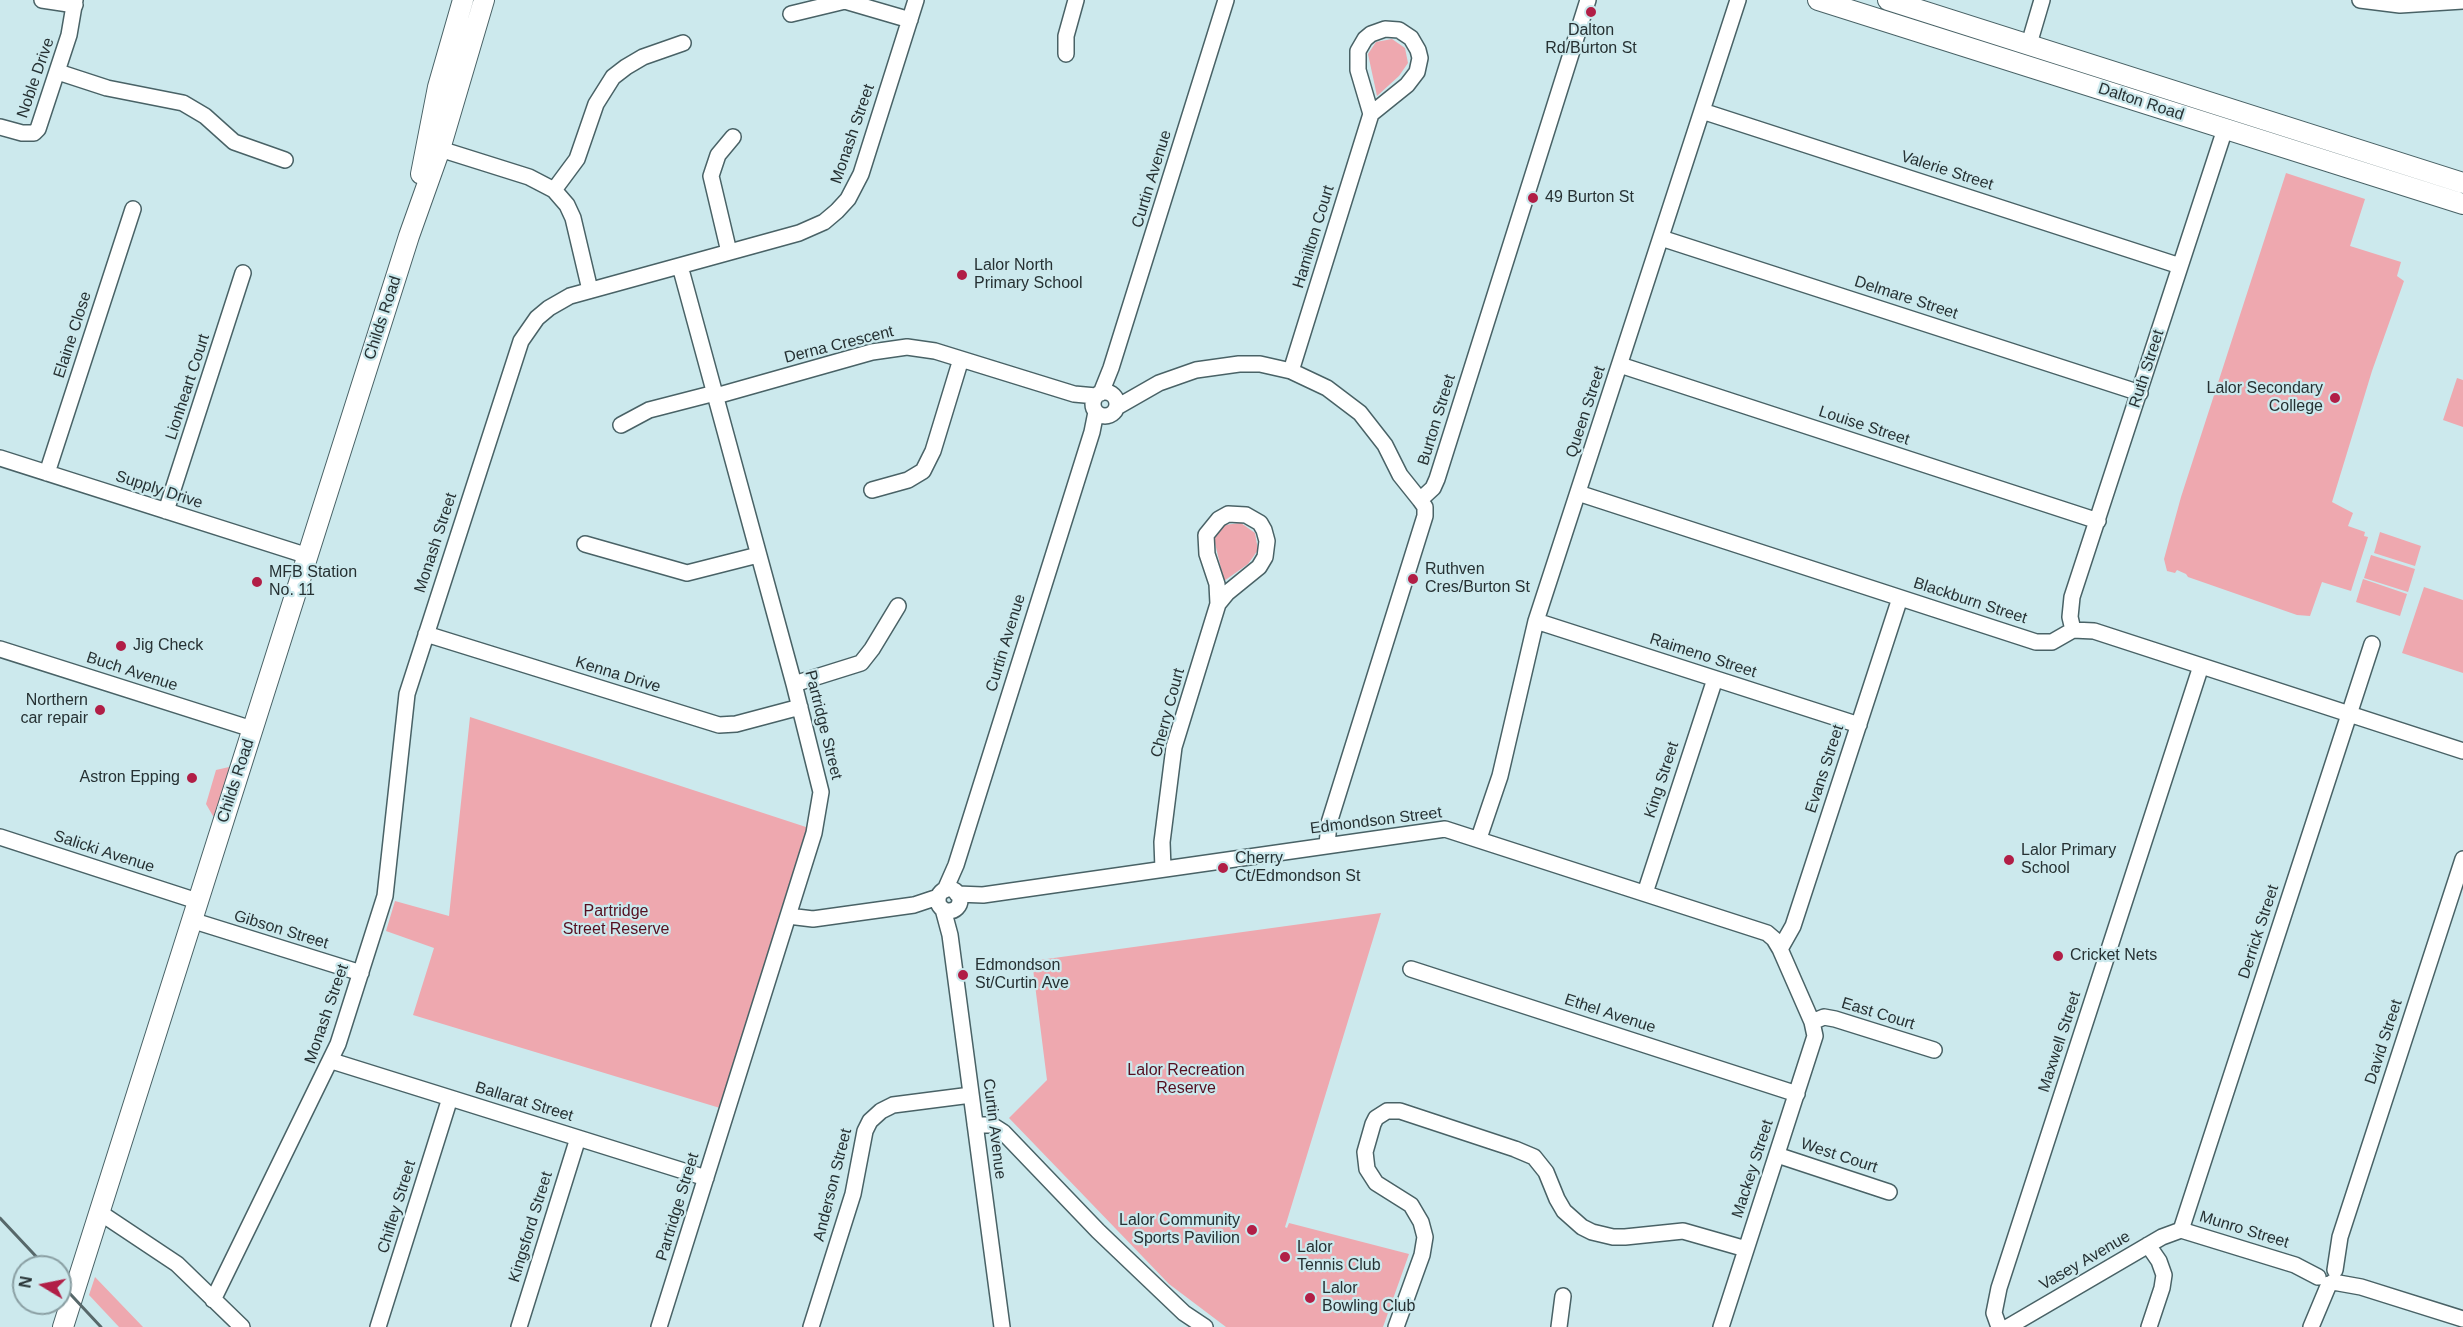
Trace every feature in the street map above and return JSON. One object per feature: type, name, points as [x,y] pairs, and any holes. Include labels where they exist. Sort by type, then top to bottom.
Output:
[{"type":"main road","points":[[447,54],[452,0]]},
{"type":"main road","name":"Childs Road","points":[[433,147],[431,118],[463,0]]},
{"type":"main road","name":"Childs Road","points":[[63,1327],[409,236],[433,147],[450,113],[484,0]]},
{"type":"main road","name":"Dalton Road","points":[[1818,0],[2463,204]]},
{"type":"main road","name":"Dalton Road","points":[[1888,0],[2463,183]]},
{"type":"main road","name":"Ruth Street","points":[[2225,129],[2232,109]]},
{"type":"main road","points":[[431,118],[440,119],[450,113]]},
{"type":"street","points":[[42,0],[75,3]]},
{"type":"street","name":"Monash Street","points":[[213,1300],[332,1061],[361,974],[385,896],[404,712],[426,634],[521,341],[529,328],[549,308],[570,296],[810,229],[837,212],[848,199],[861,174],[915,0]]},
{"type":"street","points":[[1066,54],[1066,36],[1076,0]]},
{"type":"street","name":"Curtin Avenue","points":[[1002,1327],[950,935],[949,901],[956,865],[1092,432],[1104,402],[1111,368],[1226,0]]},
{"type":"street","name":"Burton Street","points":[[1420,500],[1433,488],[1437,479],[1588,0]]},
{"type":"street","name":"Queen Street","points":[[1479,838],[1500,776],[1536,621],[1738,0]]},
{"type":"street","points":[[2029,44],[2042,0]]},
{"type":"street","points":[[2360,0],[2429,5],[2463,2]]},
{"type":"street","points":[[791,14],[845,1],[910,20]]},
{"type":"street","name":"Noble Drive","points":[[0,127],[22,134],[34,133],[38,129],[69,36],[75,3]]},
{"type":"street","points":[[1385,29],[1399,30],[1411,38],[1418,50],[1420,58],[1417,72],[1407,85],[1371,114],[1358,70],[1358,51],[1371,34],[1385,29]]},
{"type":"street","points":[[554,190],[577,159],[596,104],[613,77],[643,57],[683,44]]},
{"type":"street","points":[[58,72],[107,88],[183,103],[205,116],[234,141],[285,160]]},
{"type":"street","name":"Valerie Street","points":[[1702,111],[2181,266]]},
{"type":"street","name":"Hamilton Court","points":[[1291,371],[1371,114]]},
{"type":"street","name":"Ruth Street","points":[[2073,630],[2070,617],[2072,597],[2225,129]]},
{"type":"street","points":[[729,252],[711,176],[718,155],[734,137]]},
{"type":"street","points":[[433,147],[529,177],[554,190],[567,205],[573,218],[590,290]]},
{"type":"street","name":"Elaine Close","points":[[47,472],[133,209]]},
{"type":"street","name":"Delmare Street","points":[[1661,238],[2140,393]]},
{"type":"street","name":"Partridge Street","points":[[659,1327],[814,833],[820,804],[820,781],[681,266]]},
{"type":"street","name":"Lionheart Court","points":[[166,511],[243,273]]},
{"type":"street","name":"Derna Crescent","points":[[621,425],[649,410],[891,348],[921,347],[1104,402]]},
{"type":"street","points":[[872,490],[908,480],[922,471],[933,451],[961,359]]},
{"type":"street","points":[[1104,402],[1139,395],[1174,376],[1220,365],[1260,364],[1291,371],[1327,388],[1360,413],[1385,445],[1401,475],[1425,507],[1425,516],[1329,823],[1327,845]]},
{"type":"street","name":"Louise Street","points":[[1620,365],[2098,521]]},
{"type":"street","name":"Supply Drive","points":[[0,458],[308,556]]},
{"type":"street","name":"Blackburn Street","points":[[1578,493],[2041,643],[2052,642],[2073,630]]},
{"type":"street","name":"Cherry Court","points":[[1163,869],[1162,842],[1174,747],[1218,604],[1227,592],[1259,567],[1265,557],[1267,541],[1264,530],[1260,523],[1246,515],[1228,514],[1219,519],[1206,535],[1207,554],[1217,584],[1218,604]]},
{"type":"street","points":[[585,544],[687,573],[758,555]]},
{"type":"street","name":"Evans Street","points":[[1780,949],[1793,926],[1900,598]]},
{"type":"street","points":[[794,684],[861,663],[898,606]]},
{"type":"street","name":"Raimeno Street","points":[[1536,621],[1858,725]]},
{"type":"street","points":[[2073,630],[2094,631],[2463,751]]},
{"type":"street","name":"Kenna Drive","points":[[426,634],[719,725],[736,724],[800,707]]},
{"type":"street","name":"Derrick Street","points":[[2181,1230],[2372,644]]},
{"type":"street","name":"Buch Avenue","points":[[0,649],[252,729]]},
{"type":"street","name":"Maxwell Street","points":[[1999,1327],[1994,1313],[1999,1288],[2201,666]]},
{"type":"street","name":"King Street","points":[[1645,893],[1714,679]]},
{"type":"street","name":"Edmondson Street","points":[[788,916],[813,919],[949,901],[1444,829],[1479,838],[1767,933],[1780,949],[1812,1022]]},
{"type":"street","name":"Salicki Avenue","points":[[0,837],[197,901]]},
{"type":"street","name":"David Street","points":[[2311,1327],[2463,859]]},
{"type":"street","name":"Gibson Street","points":[[191,920],[361,974]]},
{"type":"street","name":"Ethel Avenue","points":[[1411,969],[1797,1094]]},
{"type":"street","name":"East Court","points":[[1812,1022],[1824,1017],[1835,1019],[1934,1050]]},
{"type":"street","name":"Mackey Street","points":[[1721,1327],[1814,1042],[1815,1029],[1812,1022]]},
{"type":"street","name":"Ballarat Street","points":[[332,1061],[706,1178]]},
{"type":"street","name":"Anderson Street","points":[[812,1327],[853,1194],[865,1131],[870,1121],[892,1105],[971,1095]]},
{"type":"street","name":"Chifley Street","points":[[378,1327],[450,1098]]},
{"type":"street","points":[[1396,1327],[1422,1255],[1425,1237],[1421,1222],[1411,1205],[1376,1183],[1367,1169],[1365,1152],[1373,1124],[1376,1118],[1387,1111],[1411,1115],[1534,1157],[1546,1172],[1564,1211],[1582,1227],[1592,1232],[1625,1237],[1683,1231],[1746,1249]]},
{"type":"street","points":[[975,1125],[992,1125],[1003,1132],[1098,1231],[1184,1312],[1205,1327]]},
{"type":"street","name":"Kingsford Street","points":[[519,1327],[578,1138]]},
{"type":"street","name":"West Court","points":[[1777,1155],[1889,1192]]},
{"type":"street","points":[[99,1212],[168,1257],[242,1327]]},
{"type":"street","name":"Vasey Avenue","points":[[2008,1327],[2169,1233],[2181,1230]]},
{"type":"street","name":"Munro Street","points":[[2181,1230],[2463,1319]]},
{"type":"street","points":[[2148,1245],[2159,1261],[2164,1275],[2149,1327]]},
{"type":"street","points":[[1559,1327],[1563,1296]]},
{"type":"green space","points":[[1392,39],[1405,48],[1408,63],[1399,76],[1377,96],[1368,54],[1376,42]]},
{"type":"green space","points":[[2286,173],[2365,199],[2350,246],[2401,262],[2397,276],[2404,281],[2372,371],[2332,502],[2353,513],[2348,526],[2365,532],[2364,536],[2368,537],[2351,591],[2322,582],[2310,616],[2297,615],[2188,577],[2177,570],[2175,573],[2167,571],[2164,559],[2181,497]]},
{"type":"green space","points":[[2457,378],[2463,380],[2463,427],[2443,420]]},
{"type":"green space","points":[[1241,523],[1255,533],[1258,550],[1248,564],[1224,581],[1214,539],[1224,525]]},
{"type":"green space","points":[[2380,532],[2421,546],[2415,566],[2374,553]]},
{"type":"green space","points":[[2371,555],[2415,569],[2408,592],[2364,578]]},
{"type":"green space","points":[[2363,579],[2407,594],[2400,616],[2356,602]]},
{"type":"green space","points":[[2424,587],[2463,600],[2463,673],[2402,653]]},
{"type":"green space","name":"Partridge Street Reserve","points":[[470,717],[809,828],[720,1108],[413,1015],[434,948],[386,931],[395,901],[449,916]]},
{"type":"green space","points":[[231,767],[216,817],[213,816],[206,804],[216,770]]},
{"type":"green space","name":"Lalor Recreation Reserve","points":[[1381,913],[1285,1227],[1287,1228],[1289,1223],[1409,1254],[1383,1327],[1226,1327],[1169,1284],[1009,1118],[1047,1080],[1032,961]]},
{"type":"green space","points":[[95,1277],[143,1327],[119,1327],[89,1295]]},
{"type":"railway","points":[[0,1218],[35,1255]]},
{"type":"railway","points":[[72,1296],[101,1327]]},
{"type":"place","name":"Dalton Rd/Burton St","points":[[1591,12]]},
{"type":"place","name":"49 Burton St","points":[[1533,198]]},
{"type":"place","name":"Lalor North Primary School","points":[[962,275]]},
{"type":"place","name":"Lalor Secondary College","points":[[2335,398]]},
{"type":"place","name":"Ruthven Cres/Burton St","points":[[1413,579]]},
{"type":"place","name":"MFB Station No. 11","points":[[257,582]]},
{"type":"place","name":"Jig Check","points":[[121,646]]},
{"type":"place","name":"Northern car repair","points":[[100,710]]},
{"type":"place","name":"Astron Epping","points":[[192,778]]},
{"type":"place","name":"Lalor Primary School","points":[[2009,860]]},
{"type":"place","name":"Cherry Ct/Edmondson St","points":[[1223,868]]},
{"type":"place","name":"Cricket Nets","points":[[2058,956]]},
{"type":"place","name":"Edmondson St/Curtin Ave","points":[[963,975]]},
{"type":"place","name":"Lalor Community Sports Pavilion","points":[[1252,1230]]},
{"type":"place","name":"Lalor Tennis Club","points":[[1285,1257]]},
{"type":"place","name":"Lalor Bowling Club","points":[[1310,1298]]}]
